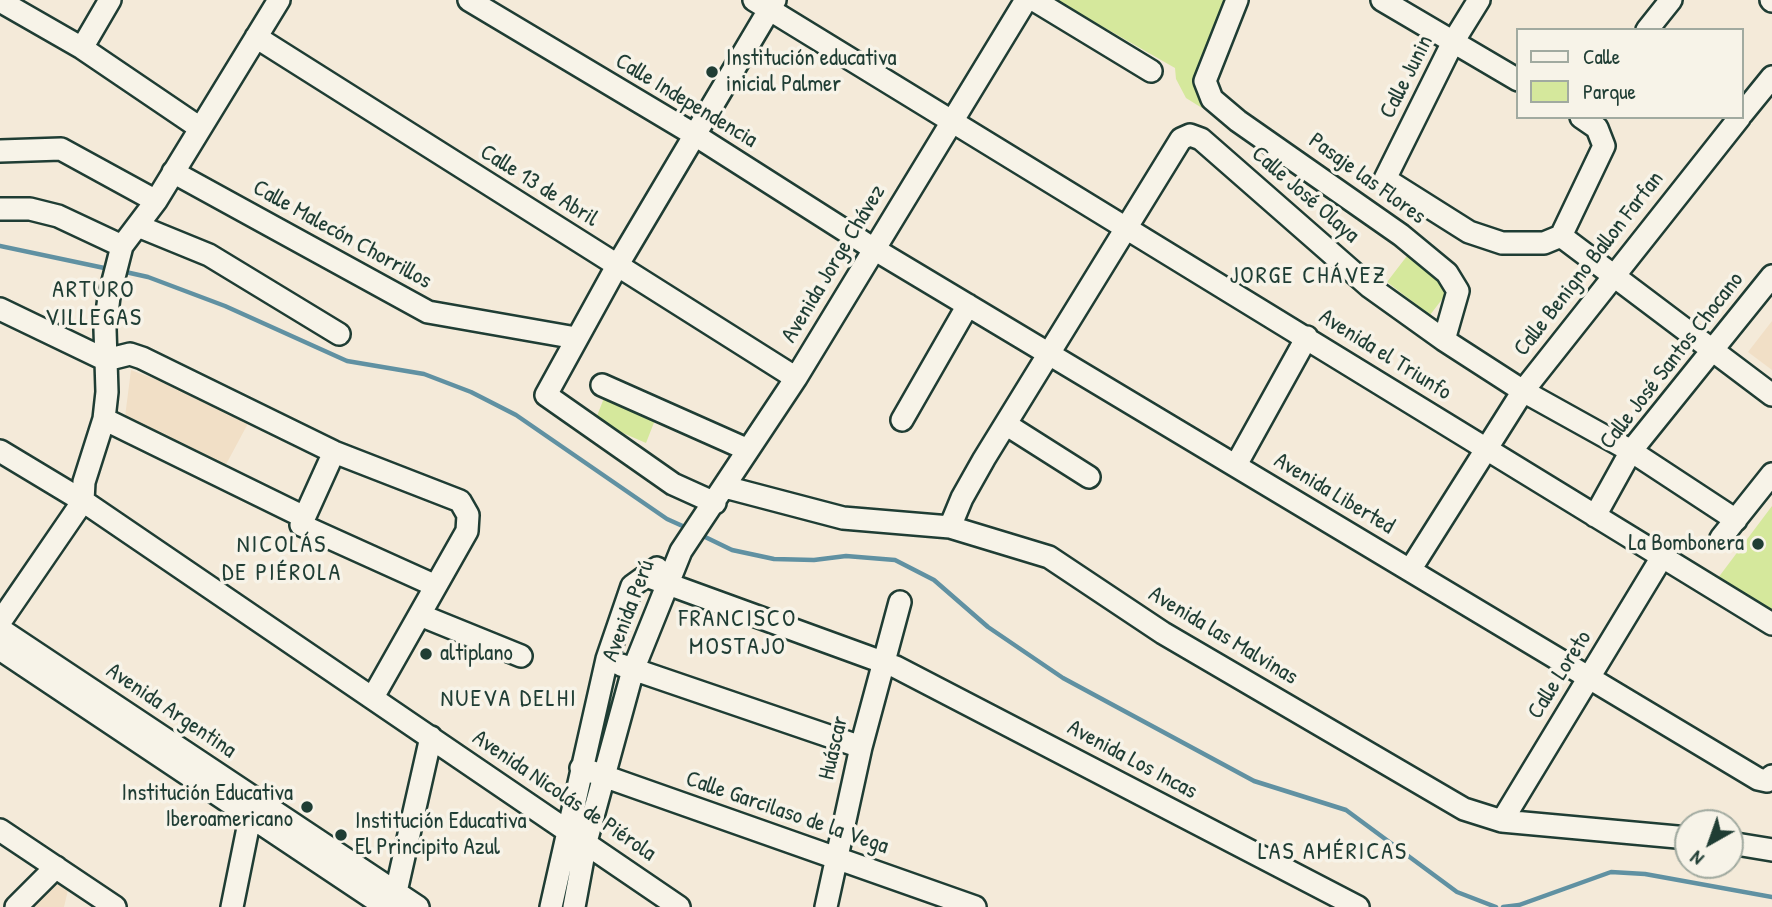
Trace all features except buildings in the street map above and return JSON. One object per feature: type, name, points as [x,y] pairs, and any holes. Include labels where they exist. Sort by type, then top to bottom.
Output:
[{"type":"street","points":[[82,48],[110,0]]},
{"type":"street","points":[[0,622],[83,501],[84,482],[104,419],[105,329],[112,281],[121,250],[156,201],[279,0]]},
{"type":"street","name":"Calle Independencia","points":[[469,0],[695,135],[874,249]]},
{"type":"street","name":"Avenida Jorge Chávez","points":[[683,547],[716,500],[746,449],[796,378],[1026,0]]},
{"type":"street","points":[[1034,0],[1151,71]]},
{"type":"street","name":"Pasaje las Flores","points":[[1237,0],[1205,81],[1212,99],[1222,109],[1351,198],[1447,273],[1458,291],[1444,340]]},
{"type":"street","points":[[1382,0],[1516,79]]},
{"type":"street","name":"Calle Junin","points":[[1479,0],[1453,42],[1385,179],[1469,232],[1502,243],[1544,243],[1561,236]]},
{"type":"street","points":[[1649,28],[1671,0]]},
{"type":"street","points":[[0,1],[82,48],[200,128]]},
{"type":"street","points":[[576,338],[695,135],[766,3]]},
{"type":"street","name":"Avenida el Triunfo","points":[[766,3],[952,121],[1772,624]]},
{"type":"street","name":"Calle 13 de Abril","points":[[256,37],[796,378]]},
{"type":"street","name":"Calle Benigno Ballon Farfan","points":[[1744,112],[1772,77]]},
{"type":"street","points":[[1584,119],[1597,128],[1604,146],[1561,236],[1772,396]]},
{"type":"street","name":"Calle Benigno Ballon Farfan","points":[[1410,570],[1523,391],[1611,276],[1739,119]]},
{"type":"street","name":"Calle José Olaya","points":[[1129,228],[1181,139],[1190,135],[1201,138],[1370,287],[1444,340],[1523,391],[1631,451],[1736,520]]},
{"type":"street","points":[[0,150],[61,149],[156,201]]},
{"type":"street","name":"Calle Malecón Chorrillos","points":[[173,172],[428,312],[576,338]]},
{"type":"street","points":[[0,209],[30,209],[58,216],[121,250]]},
{"type":"street","points":[[138,226],[209,255],[339,334]]},
{"type":"street","points":[[950,527],[962,498],[1129,228]]},
{"type":"street","name":"Avenida Liberted","points":[[874,249],[1758,779],[1770,778]]},
{"type":"street","name":"Calle José Santos Chocano","points":[[1595,516],[1631,451],[1772,276]]},
{"type":"street","points":[[902,420],[968,305]]},
{"type":"street","points":[[0,309],[106,359],[130,354],[142,358],[334,452],[453,496],[466,508],[469,523],[467,531],[373,697]]},
{"type":"street","points":[[1236,465],[1307,337]]},
{"type":"street","name":"Avenida las Malvinas","points":[[576,338],[546,395],[673,485],[716,500],[843,518],[950,527],[1049,557],[1163,633],[1464,809],[1502,821],[1674,837]]},
{"type":"street","points":[[602,385],[746,449]]},
{"type":"street","points":[[104,419],[304,517]]},
{"type":"street","points":[[1007,425],[1089,477]]},
{"type":"street","name":"Avenida Nicolás de Piérola","points":[[0,451],[83,501],[566,828],[678,907]]},
{"type":"street","points":[[334,452],[301,525],[436,586]]},
{"type":"street","points":[[1721,538],[1772,474]]},
{"type":"street","name":"Avenida Perú","points":[[551,907],[566,828],[607,659],[632,586],[683,547]]},
{"type":"street","name":"Avenida Perú","points":[[574,907],[586,842],[633,670],[683,547]]},
{"type":"street","name":"Calle Loreto","points":[[1502,821],[1662,557]]},
{"type":"street","name":"Avenida Los Incas","points":[[646,576],[666,586],[896,667],[1357,907]]},
{"type":"street","name":"Huáscar","points":[[826,907],[861,747],[900,602]]},
{"type":"street","points":[[419,615],[521,656]]},
{"type":"street","name":"Avenida Argentina","points":[[0,629],[142,733],[392,902],[418,907]]},
{"type":"street","name":"Avenida Argentina","points":[[0,649],[142,733]]},
{"type":"street","points":[[607,659],[861,747]]},
{"type":"street","points":[[392,902],[431,737]]},
{"type":"street","name":"Calle Garcilaso de la Vega","points":[[581,768],[975,907]]},
{"type":"street","points":[[232,907],[252,806]]},
{"type":"street","points":[[0,830],[56,867],[86,898],[115,907]]},
{"type":"street","points":[[1744,845],[1772,850]]},
{"type":"street","points":[[16,907],[56,867]]},
{"type":"shaded area","points":[[1772,321],[1772,370],[1748,352]]},
{"type":"shaded area","points":[[131,370],[252,416],[223,470],[125,417]]},
{"type":"shaded area","points":[[58,881],[68,890],[64,907],[33,907]]},
{"type":"green space","points":[[1056,0],[1237,0],[1196,75],[1196,92],[1202,108],[1186,98],[1176,79],[1175,68]]},
{"type":"green space","points":[[1410,252],[1453,285],[1430,315],[1387,282]]},
{"type":"green space","points":[[604,398],[655,420],[646,443],[595,421]]},
{"type":"green space","name":"La Bombonera","points":[[1772,506],[1772,615],[1715,582]]},
{"type":"waterway","points":[[0,246],[109,269]]},
{"type":"waterway","points":[[121,271],[148,277],[225,306],[347,361],[424,374],[471,392],[516,415],[667,519],[687,528]]},
{"type":"waterway","points":[[701,535],[732,550],[774,559],[814,560],[846,556],[895,560],[934,580],[988,627],[1063,678],[1254,781],[1346,810],[1457,892],[1496,907]]},
{"type":"waterway","points":[[1503,907],[1519,905],[1611,872],[1645,874],[1772,897]]},
{"type":"place","name":"Institución educativa inicial Palmer","points":[[712,72]]},
{"type":"place","name":"La Bombonera","points":[[1758,544]]},
{"type":"place","name":"altiplano","points":[[426,654]]},
{"type":"place","name":"Institución Educativa Iberoamericano","points":[[307,807]]},
{"type":"place","name":"Institución Educativa El Principito Azul","points":[[341,835]]},
{"type":"district","name":"JORGE CHÁVEZ","points":[[1308,277]]},
{"type":"district","name":"ARTURO VILLEGAS","points":[[94,305]]},
{"type":"district","name":"NICOLÁS DE PIÉROLA","points":[[282,560]]},
{"type":"district","name":"FRANCISCO MOSTAJO","points":[[738,634]]},
{"type":"district","name":"NUEVA DELHI","points":[[509,700]]},
{"type":"district","name":"LAS AMÉRICAS","points":[[1333,853]]}]
